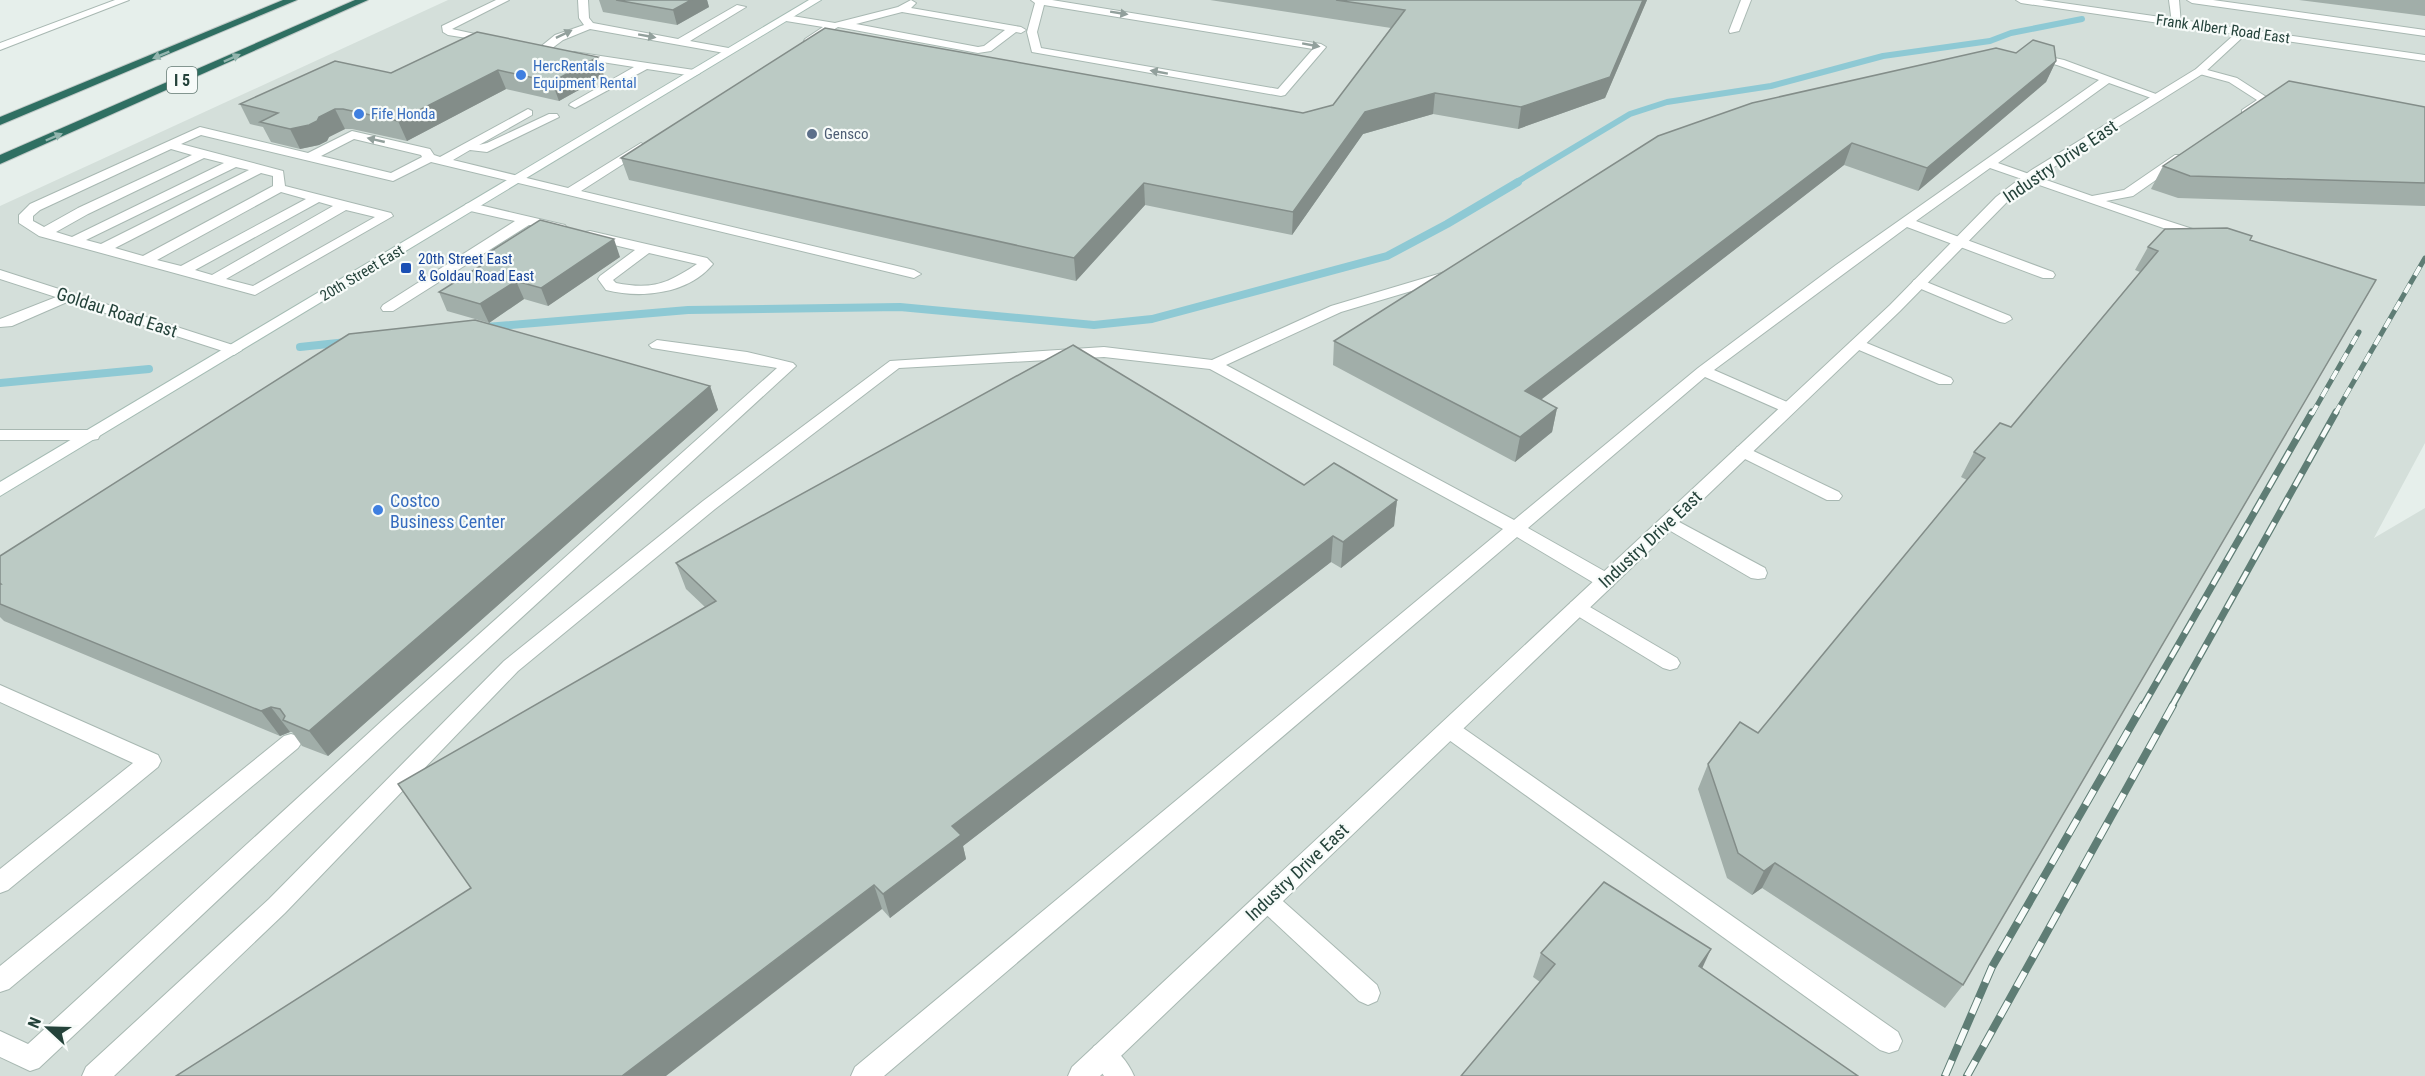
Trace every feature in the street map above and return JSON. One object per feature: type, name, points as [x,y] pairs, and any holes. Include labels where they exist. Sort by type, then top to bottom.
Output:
[{"type":"highway","name":"I 5","points":[[0,121],[292,0]]},
{"type":"highway","name":"I 5","points":[[0,160],[363,0]]},
{"type":"street","points":[[0,47],[124,0]]},
{"type":"street","points":[[501,42],[448,32],[446,28],[504,0]]},
{"type":"street","points":[[583,0],[584,18],[590,26]]},
{"type":"street","name":"20th Street East","points":[[0,490],[816,0]]},
{"type":"street","points":[[803,45],[837,25],[902,9],[915,0]]},
{"type":"street","points":[[1038,0],[1321,47],[1281,93],[1036,50],[1032,32],[1038,0]]},
{"type":"street","points":[[1734,31],[1746,0]]},
{"type":"street","name":"Frank Albert Road East","points":[[2021,0],[2425,58]]},
{"type":"street","points":[[2174,0],[2176,23]]},
{"type":"street","points":[[2192,0],[2425,33]]},
{"type":"street","points":[[680,42],[741,8]]},
{"type":"street","points":[[902,9],[1032,32]]},
{"type":"street","points":[[786,18],[978,50],[987,49],[1014,29]]},
{"type":"street","points":[[694,73],[549,51],[551,41],[590,26],[730,51]]},
{"type":"street","name":"Industry Drive East","points":[[1081,1076],[1857,344],[2001,200],[2029,178],[2200,71],[2243,32]]},
{"type":"street","points":[[2024,55],[2060,62],[2158,97]]},
{"type":"street","points":[[575,105],[645,66]]},
{"type":"street","points":[[2200,71],[2233,80],[2265,100],[2236,120]]},
{"type":"street","points":[[864,1076],[1703,371],[1905,222],[2106,80]]},
{"type":"street","points":[[144,261],[279,188],[386,216],[255,291],[213,280],[183,271],[144,261],[44,233],[26,223],[26,215],[35,207],[200,131],[393,177],[468,146],[528,113]]},
{"type":"street","points":[[468,146],[483,149],[491,147],[553,117]]},
{"type":"street","points":[[310,157],[352,135],[426,152],[435,160],[914,274]]},
{"type":"street","points":[[570,192],[651,141]]},
{"type":"street","points":[[169,145],[279,174],[279,188]]},
{"type":"street","points":[[2090,200],[2128,193],[2187,153]]},
{"type":"street","points":[[44,233],[83,211],[203,154]]},
{"type":"street","points":[[74,241],[236,162]]},
{"type":"street","points":[[1987,163],[2090,200],[2209,238]]},
{"type":"street","points":[[103,249],[260,169]]},
{"type":"street","points":[[183,271],[317,198]]},
{"type":"street","points":[[213,280],[345,205]]},
{"type":"street","points":[[471,207],[702,261],[706,264],[675,285],[635,291],[611,288],[605,279],[646,248]]},
{"type":"street","points":[[388,308],[527,220]]},
{"type":"street","points":[[1905,222],[2048,275]]},
{"type":"street","points":[[1214,365],[1336,309],[1452,275],[1462,268]]},
{"type":"street","name":"Goldau Road East","points":[[0,274],[234,350]]},
{"type":"street","points":[[1918,283],[2005,319]]},
{"type":"street","points":[[2,324],[69,296]]},
{"type":"street","points":[[1857,344],[1945,381]]},
{"type":"street","points":[[0,1043],[30,1059],[391,725],[788,366],[747,357],[657,345]]},
{"type":"street","points":[[95,1076],[277,906],[511,666],[709,505],[896,364],[1104,352],[1214,365],[1515,528],[1606,581]]},
{"type":"street","points":[[1703,371],[1788,408]]},
{"type":"street","points":[[0,435],[92,435]]},
{"type":"street","points":[[1743,451],[1833,496]]},
{"type":"street","points":[[1668,522],[1758,573]]},
{"type":"street","points":[[1578,606],[1670,663]]},
{"type":"street","points":[[0,693],[150,761],[0,883]]},
{"type":"street","points":[[1449,729],[1889,1041]]},
{"type":"street","points":[[0,981],[291,742]]},
{"type":"street","points":[[1267,901],[1368,993]]},
{"type":"street","points":[[1103,1055],[1121,1076]]},
{"type":"shaded area","points":[[448,0],[2425,0],[2425,443],[2374,538],[2425,508],[2425,1076],[0,1076],[0,206]]},
{"type":"building","points":[[616,0],[691,0],[673,10]]},
{"type":"building","points":[[1336,0],[1643,0],[1610,77],[1521,107],[1435,93],[1365,112],[1293,212],[1144,183],[1074,258],[621,158],[825,28],[1303,113],[1333,105],[1405,10]]},
{"type":"building","points":[[477,32],[598,57],[552,82],[498,70],[398,121],[335,109],[309,125],[290,129],[260,122],[278,113],[240,104],[335,61],[391,73]]},
{"type":"building","points":[[2033,40],[2054,46],[2056,61],[1927,168],[1852,143],[1525,391],[1557,408],[1520,437],[1334,341],[1658,136],[1752,103],[1996,48],[2016,53]]},
{"type":"building","points":[[2289,81],[2425,107],[2425,183],[2190,176],[2163,166]]},
{"type":"building","points":[[540,220],[614,239],[541,288],[516,281],[480,304],[439,292],[498,255],[488,253]]},
{"type":"building","points":[[2227,228],[2252,236],[2250,240],[2376,280],[1963,985],[1775,863],[1764,871],[1738,853],[1708,764],[1740,722],[1758,733],[1985,458],[1974,452],[2000,423],[2011,427],[2158,251],[2148,247],[2165,229]]},
{"type":"building","points":[[475,320],[710,386],[309,731],[283,720],[285,716],[280,709],[271,707],[261,711],[0,604],[0,556],[349,334]]},
{"type":"building","points":[[1073,345],[1304,485],[1334,463],[1397,500],[1343,542],[1333,536],[952,826],[961,835],[883,894],[874,885],[622,1076],[176,1076],[471,888],[398,784],[716,601],[676,563]]},
{"type":"building","points":[[1604,882],[1711,949],[1699,966],[1858,1076],[1461,1076],[1555,964],[1541,953]]},
{"type":"waterway","points":[[1515,183],[1630,114],[1667,102],[1771,86],[1883,56],[1990,41],[2011,33],[2082,19]]},
{"type":"waterway","points":[[486,327],[688,310],[900,307],[1094,325],[1152,319],[1387,256],[1518,182]]},
{"type":"waterway","points":[[300,347],[347,342]]},
{"type":"waterway","points":[[0,383],[149,369]]},
{"type":"railway","points":[[2335,414],[2425,258]]},
{"type":"railway","points":[[2312,414],[2359,332]]},
{"type":"railway","points":[[2143,706],[2312,412]]},
{"type":"railway","points":[[2172,706],[2336,412]]},
{"type":"railway","points":[[1945,1076],[1992,967],[2143,705]]},
{"type":"railway","points":[[1967,1076],[2173,705]]},
{"type":"place","name":"HercRentals Equipment Rental","points":[[521,75]]},
{"type":"place","name":"Fife Honda","points":[[359,114]]},
{"type":"place","name":"Gensco","points":[[812,134]]},
{"type":"place","name":"20th Street East & Goldau Road East","points":[[406,268]]},
{"type":"place","name":"Costco Business Center","points":[[378,510]]}]
